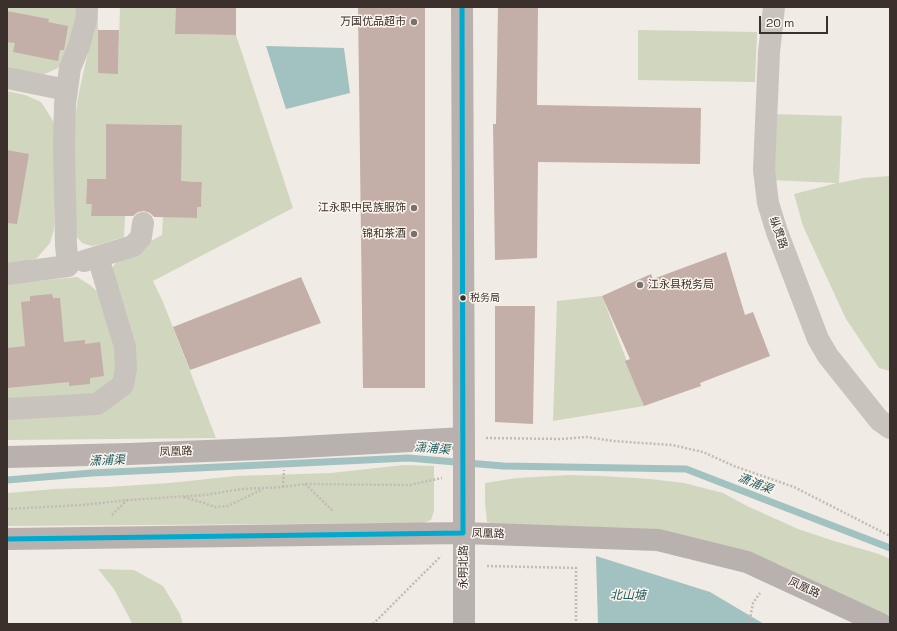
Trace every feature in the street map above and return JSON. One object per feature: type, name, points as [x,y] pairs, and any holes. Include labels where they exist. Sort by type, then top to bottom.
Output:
[{"type":"main road","name":"永明北路","points":[[462,7],[464,624]]},
{"type":"main road","name":"凤凰路","points":[[7,457],[464,442]]},
{"type":"main road","name":"凤凰路","points":[[7,539],[464,533],[658,540],[747,562],[881,624]]},
{"type":"street","points":[[68,266],[64,146],[65,104],[70,68],[79,46],[86,20],[87,7]]},
{"type":"street","name":"纵贯路","points":[[774,7],[769,52],[764,170],[768,203],[777,232],[818,339],[828,356],[879,420],[890,428]]},
{"type":"street","points":[[7,78],[67,90]]},
{"type":"street","points":[[7,274],[68,266],[133,246],[142,237],[143,224]]},
{"type":"street","points":[[7,409],[97,404],[123,385],[126,370],[125,347],[98,257]]},
{"type":"path","points":[[464,442],[586,437],[613,441],[672,445],[703,452],[734,466],[794,487],[890,536]]},
{"type":"path","points":[[7,509],[82,505],[128,500],[205,495],[242,489],[283,487],[305,484],[410,485],[464,472]]},
{"type":"path","points":[[283,487],[284,474]]},
{"type":"path","points":[[182,496],[215,507],[228,506],[266,488]]},
{"type":"path","points":[[373,624],[464,533]]},
{"type":"path","points":[[464,565],[576,568],[576,624]]},
{"type":"path","points":[[749,624],[753,603],[773,574]]},
{"type":"green space","points":[[7,7],[76,7],[75,29],[67,53],[58,68],[45,74],[24,75],[7,72]]},
{"type":"green space","points":[[92,7],[98,7],[98,73],[118,73],[120,7],[176,7],[176,34],[236,35],[293,208],[153,281],[163,302],[216,438],[7,440],[7,419],[124,393],[113,282],[113,267],[119,258],[162,235],[163,217],[197,218],[197,207],[201,206],[202,182],[187,181],[178,185],[182,125],[106,124],[106,150],[118,150],[105,183],[105,179],[87,179],[86,204],[92,204],[92,216],[125,216],[124,237],[91,246],[82,243],[77,237],[74,230],[75,118],[79,92],[93,30]]},
{"type":"green space","points":[[638,30],[757,32],[755,82],[638,80]]},
{"type":"green space","points":[[7,91],[25,95],[41,102],[57,127],[54,229],[50,243],[37,258],[7,264]]},
{"type":"green space","points":[[772,114],[842,116],[839,183],[863,178],[890,176],[890,371],[879,368],[846,319],[803,226],[794,194],[837,183],[770,180]]},
{"type":"green space","points":[[77,277],[90,285],[101,295],[119,369],[110,387],[101,393],[7,402],[7,284]]},
{"type":"green space","points":[[602,296],[644,406],[553,421],[557,301]]},
{"type":"green space","points":[[404,465],[434,466],[434,511],[431,520],[423,523],[7,526],[7,493],[169,483],[236,476],[331,473]]},
{"type":"green space","points":[[569,475],[650,479],[684,483],[723,493],[747,506],[798,529],[879,554],[890,559],[890,618],[778,564],[502,527],[487,522],[485,483],[517,478]]},
{"type":"green space","points":[[98,569],[134,570],[163,586],[180,614],[183,624],[132,624],[114,589]]},
{"type":"water","points":[[266,46],[344,48],[350,93],[286,109]]},
{"type":"water","name":"北山塘","points":[[596,556],[710,592],[764,624],[598,624]]},
{"type":"building","points":[[176,7],[236,7],[236,35],[175,34]]},
{"type":"building","points":[[358,7],[425,7],[425,388],[363,388]]},
{"type":"building","points":[[498,7],[538,7],[537,105],[701,108],[700,164],[538,162],[537,258],[495,260],[493,124],[496,124]]},
{"type":"building","points":[[7,11],[49,19],[48,22],[68,26],[64,50],[60,50],[58,61],[13,52],[15,43],[7,42]]},
{"type":"building","points":[[98,30],[119,30],[118,74],[98,73]]},
{"type":"building","points":[[106,124],[182,125],[181,181],[202,182],[201,207],[197,207],[197,218],[154,217],[150,213],[144,211],[138,212],[133,216],[91,216],[92,204],[86,204],[87,179],[106,179]]},
{"type":"building","points":[[7,150],[29,154],[17,224],[7,223]]},
{"type":"building","points":[[726,252],[745,315],[753,312],[770,356],[700,383],[701,386],[644,406],[625,361],[630,359],[602,296],[651,274],[653,279]]},
{"type":"building","points":[[301,277],[321,323],[190,370],[173,327]]},
{"type":"building","points":[[52,294],[53,298],[60,298],[64,342],[85,340],[85,344],[100,342],[104,376],[90,378],[90,384],[69,386],[69,382],[7,388],[7,348],[25,346],[21,302],[30,301],[30,296]]},
{"type":"building","points":[[495,306],[535,306],[533,424],[495,422]]},
{"type":"waterway","name":"潇浦渠","points":[[7,480],[92,473],[408,458],[503,466],[686,469],[890,548]]},
{"type":"transit line","points":[[7,539],[463,533],[462,7]]},
{"type":"place","name":"万国优品超市","points":[[414,22]]},
{"type":"place","name":"江永职中民族服饰","points":[[414,208]]},
{"type":"place","name":"锦和茶酒","points":[[414,234]]},
{"type":"place","name":"江永县税务局","points":[[640,285]]},
{"type":"place","name":"税务局","points":[[463,298]]}]
